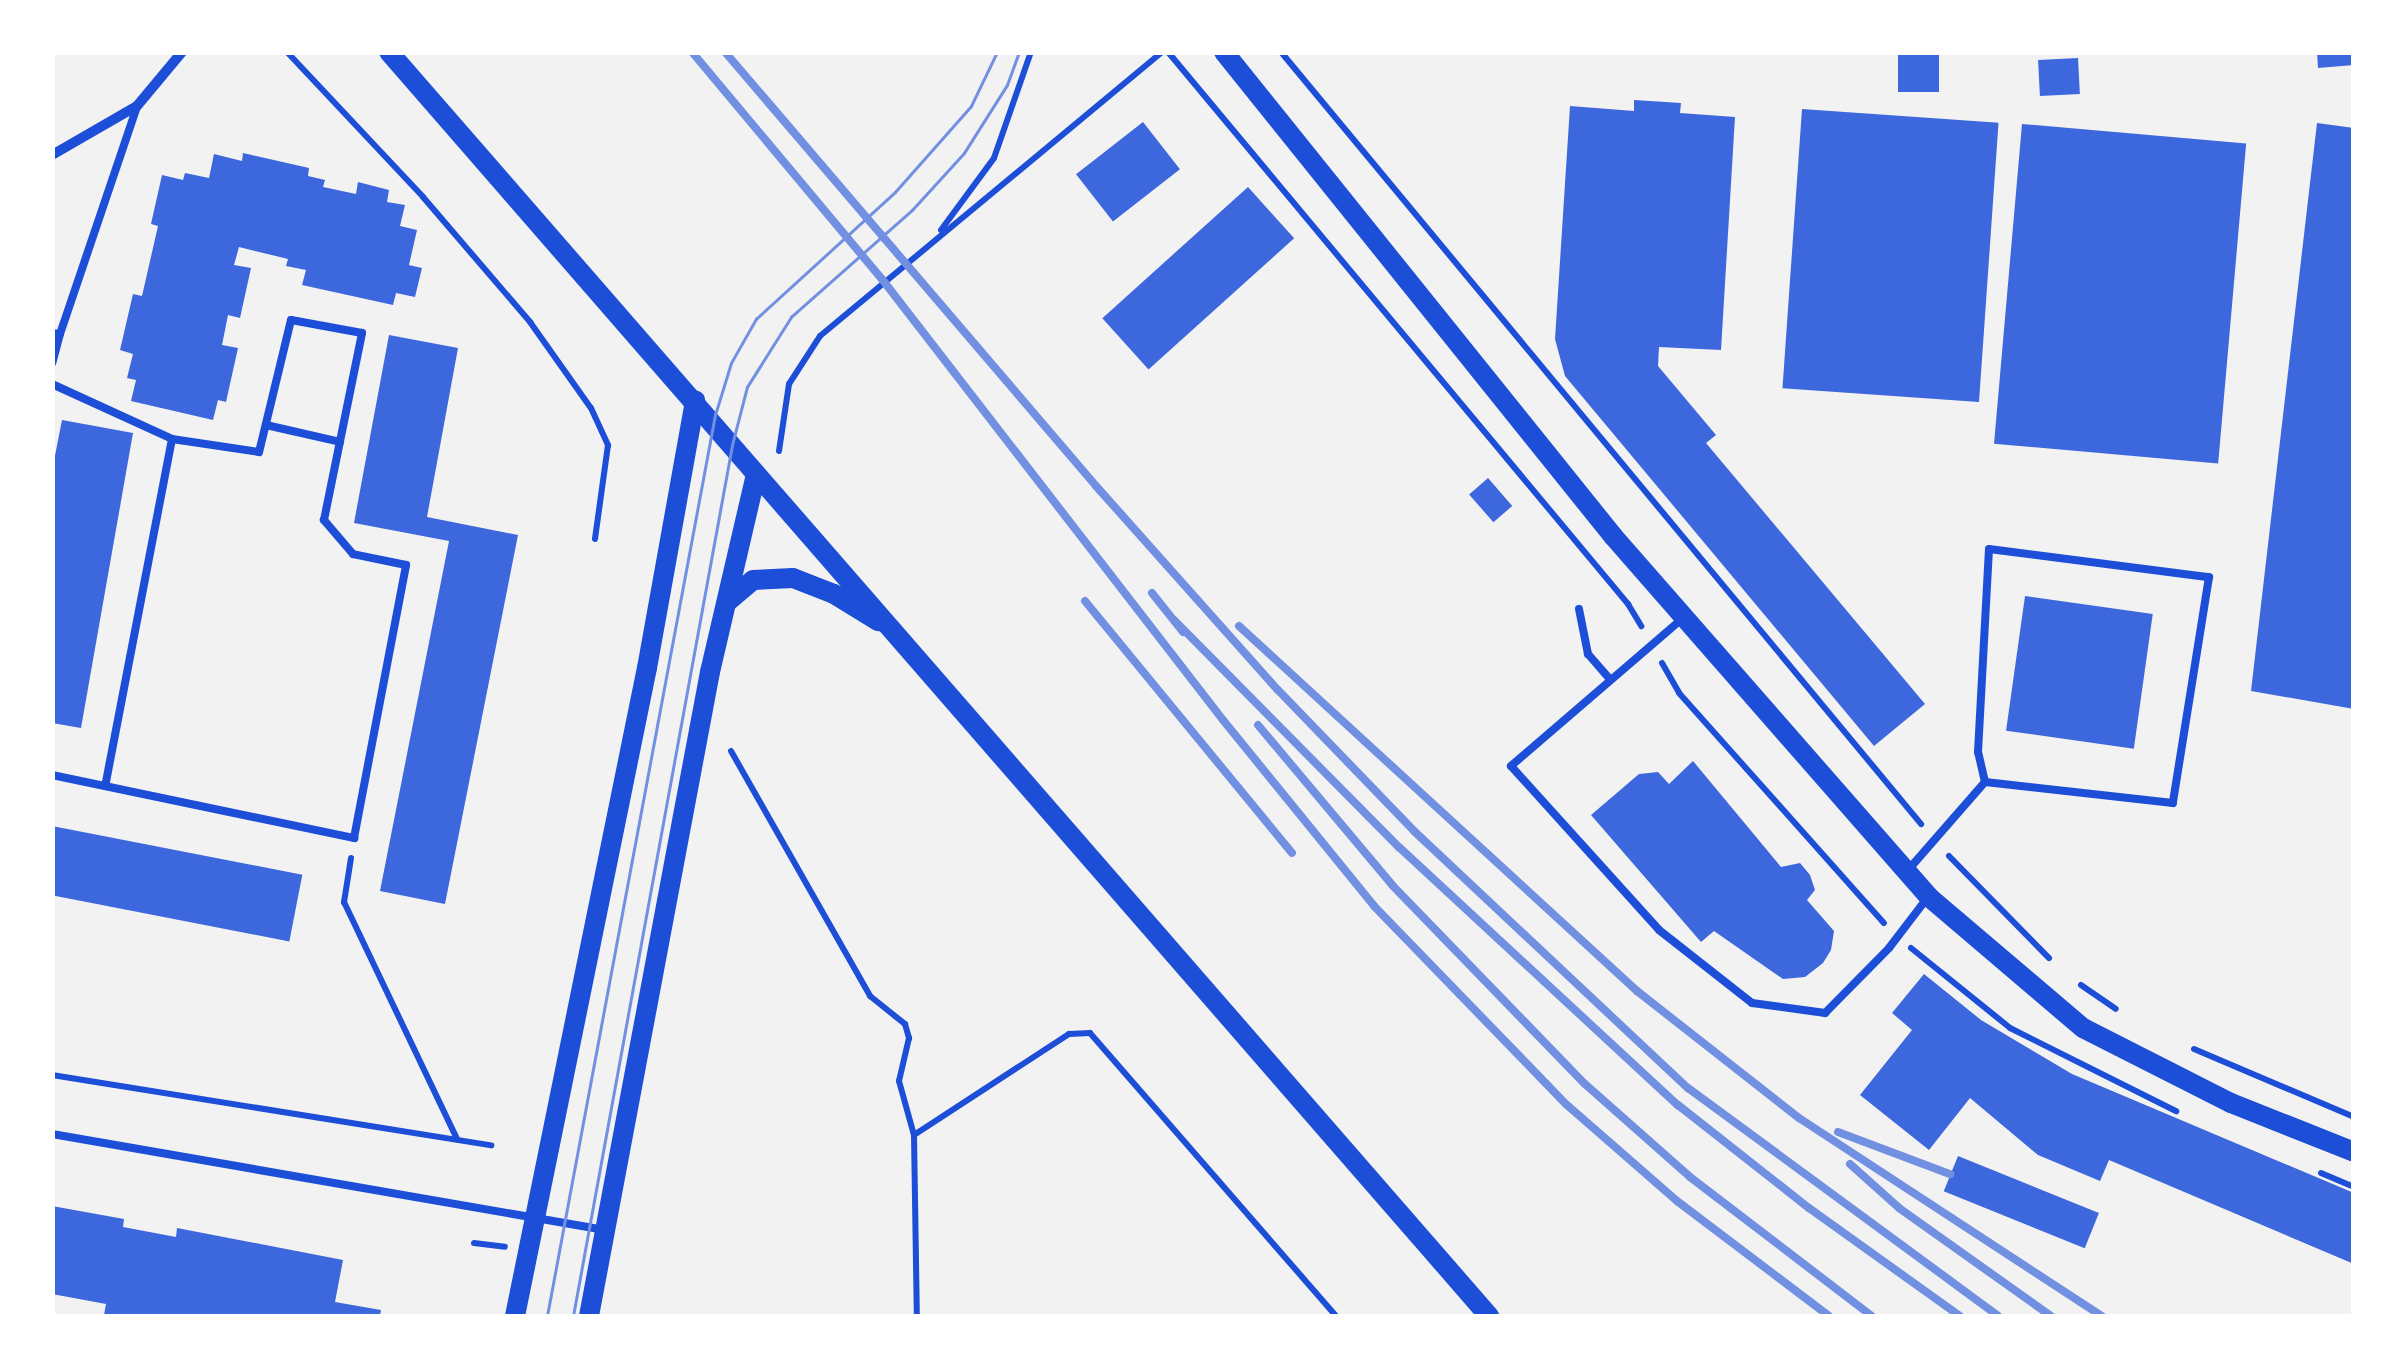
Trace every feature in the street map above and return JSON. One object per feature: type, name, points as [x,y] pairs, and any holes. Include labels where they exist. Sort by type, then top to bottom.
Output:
[{"type":"main road","points":[[390,52],[1489,1316]]},
{"type":"main road","points":[[1224,52],[1683,618],[1929,896],[2083,1028],[2230,1103],[2354,1152]]},
{"type":"main road","points":[[515,1316],[647,668],[695,400]]},
{"type":"main road","points":[[588,1316],[726,604],[756,474]]},
{"type":"main road","points":[[726,604],[753,580],[793,578],[834,594],[897,633]]},
{"type":"street","points":[[52,155],[137,106],[182,52]]},
{"type":"lane","points":[[52,363],[56,334],[137,106]]},
{"type":"lane","points":[[52,384],[172,438],[259,452],[291,320],[362,333],[324,520],[354,554],[406,565],[354,838],[52,775]]},
{"type":"lane","points":[[266,424],[340,442]]},
{"type":"lane","points":[[105,786],[172,438]]},
{"type":"lane","points":[[1989,550],[2209,577],[2173,804],[1985,782],[1978,752],[1989,550]]},
{"type":"lane","points":[[1578,609],[1588,654],[1610,679]]},
{"type":"lane","points":[[1683,618],[1511,766],[1659,930],[1752,1003],[1825,1014],[1889,948],[1929,896]]},
{"type":"lane","points":[[1906,872],[1985,782]]},
{"type":"lane","points":[[52,1134],[605,1230]]},
{"type":"path","points":[[287,52],[423,197],[530,322],[590,408],[608,445],[594,540]]},
{"type":"path","points":[[934,240],[994,158],[1031,52]]},
{"type":"path","points":[[779,451],[789,384],[820,336],[1162,52]]},
{"type":"path","points":[[1281,52],[1934,840],[2062,971]]},
{"type":"path","points":[[731,752],[870,996],[905,1024],[909,1038],[899,1081],[914,1136],[917,1316]]},
{"type":"path","points":[[354,838],[344,902],[457,1140]]},
{"type":"path","points":[[2077,982],[2123,1014]]},
{"type":"path","points":[[914,1136],[1069,1034],[1090,1033],[1336,1316]]},
{"type":"path","points":[[2192,1048],[2354,1117]]},
{"type":"path","points":[[52,1075],[491,1145]]},
{"type":"building","points":[[2317,52],[2354,52],[2354,65],[2318,68]]},
{"type":"building","points":[[1898,54],[1939,54],[1939,92],[1898,92]]},
{"type":"building","points":[[2078,58],[2080,94],[2040,96],[2038,60]]},
{"type":"building","points":[[1634,100],[1681,103],[1680,113],[1735,117],[1721,350],[1659,347],[1658,366],[1716,435],[1706,443],[1925,704],[1874,746],[1565,376],[1555,339],[1570,106],[1634,111]]},
{"type":"building","points":[[1802,109],[1999,123],[1979,402],[1782,388]]},
{"type":"building","points":[[1143,122],[1180,169],[1113,222],[1076,174]]},
{"type":"building","points":[[2317,123],[2354,128],[2354,709],[2251,691]]},
{"type":"building","points":[[2022,124],[2246,144],[2218,463],[1994,444]]},
{"type":"building","points":[[243,153],[309,168],[308,176],[325,180],[323,187],[356,194],[358,182],[389,190],[387,202],[405,205],[400,226],[417,230],[409,265],[422,268],[415,297],[396,293],[393,305],[302,285],[306,270],[286,266],[288,259],[239,247],[234,265],[251,268],[240,318],[228,315],[222,345],[238,348],[226,402],[218,400],[213,420],[131,401],[136,380],[127,378],[133,354],[120,350],[133,294],[142,296],[158,226],[151,224],[162,175],[183,180],[185,173],[209,178],[214,154],[242,161]]},
{"type":"building","points":[[1248,187],[1294,238],[1149,369],[1102,318]]},
{"type":"building","points":[[389,335],[458,348],[427,517],[518,535],[445,904],[380,891],[449,541],[354,523]]},
{"type":"building","points":[[62,420],[133,433],[81,728],[52,723],[52,471]]},
{"type":"building","points":[[1488,478],[1512,506],[1493,522],[1469,494]]},
{"type":"building","points":[[2025,596],[2153,614],[2134,749],[2006,731]]},
{"type":"building","points":[[1693,761],[1781,867],[1800,863],[1810,875],[1815,890],[1807,900],[1834,931],[1831,950],[1823,963],[1805,977],[1783,979],[1714,931],[1701,942],[1591,815],[1639,774],[1658,772],[1669,784]]},
{"type":"building","points":[[52,826],[302,875],[289,941],[52,895]]},
{"type":"building","points":[[1924,974],[1981,1020],[2072,1074],[2354,1193],[2354,1264],[2109,1160],[2100,1181],[2038,1155],[1970,1098],[1929,1150],[1860,1095],[1912,1030],[1892,1013]]},
{"type":"building","points":[[1958,1156],[2099,1213],[2085,1248],[1944,1191]]},
{"type":"building","points":[[52,1206],[124,1219],[123,1227],[176,1237],[177,1228],[343,1260],[335,1302],[381,1310],[380,1316],[104,1315],[106,1304],[52,1294]]},
{"type":"tram line","points":[[547,1316],[715,415],[731,363],[756,319],[895,192],[971,106],[997,52]]},
{"type":"tram line","points":[[573,1316],[732,445],[747,387],[791,317],[912,210],[964,153],[1007,85],[1019,52]]},
{"type":"railway","points":[[692,52],[885,283],[1223,720],[1374,906],[1567,1105],[1677,1201],[1829,1316]]},
{"type":"railway","points":[[725,52],[1096,486],[1278,690],[1414,831],[1688,1088],[1998,1316]]},
{"type":"railway","points":[[1152,593],[1183,632]]},
{"type":"railway","points":[[1085,601],[1292,853]]},
{"type":"railway","points":[[1174,620],[1400,848],[1678,1105],[1809,1208],[1960,1316]]},
{"type":"railway","points":[[1239,626],[1637,991],[1799,1118],[2102,1316]]},
{"type":"railway","points":[[1258,725],[1393,886],[1585,1084],[1690,1177],[1872,1316]]},
{"type":"railway","points":[[1838,1132],[1950,1174]]},
{"type":"railway","points":[[1850,1164],[1899,1208],[2051,1316]]}]
